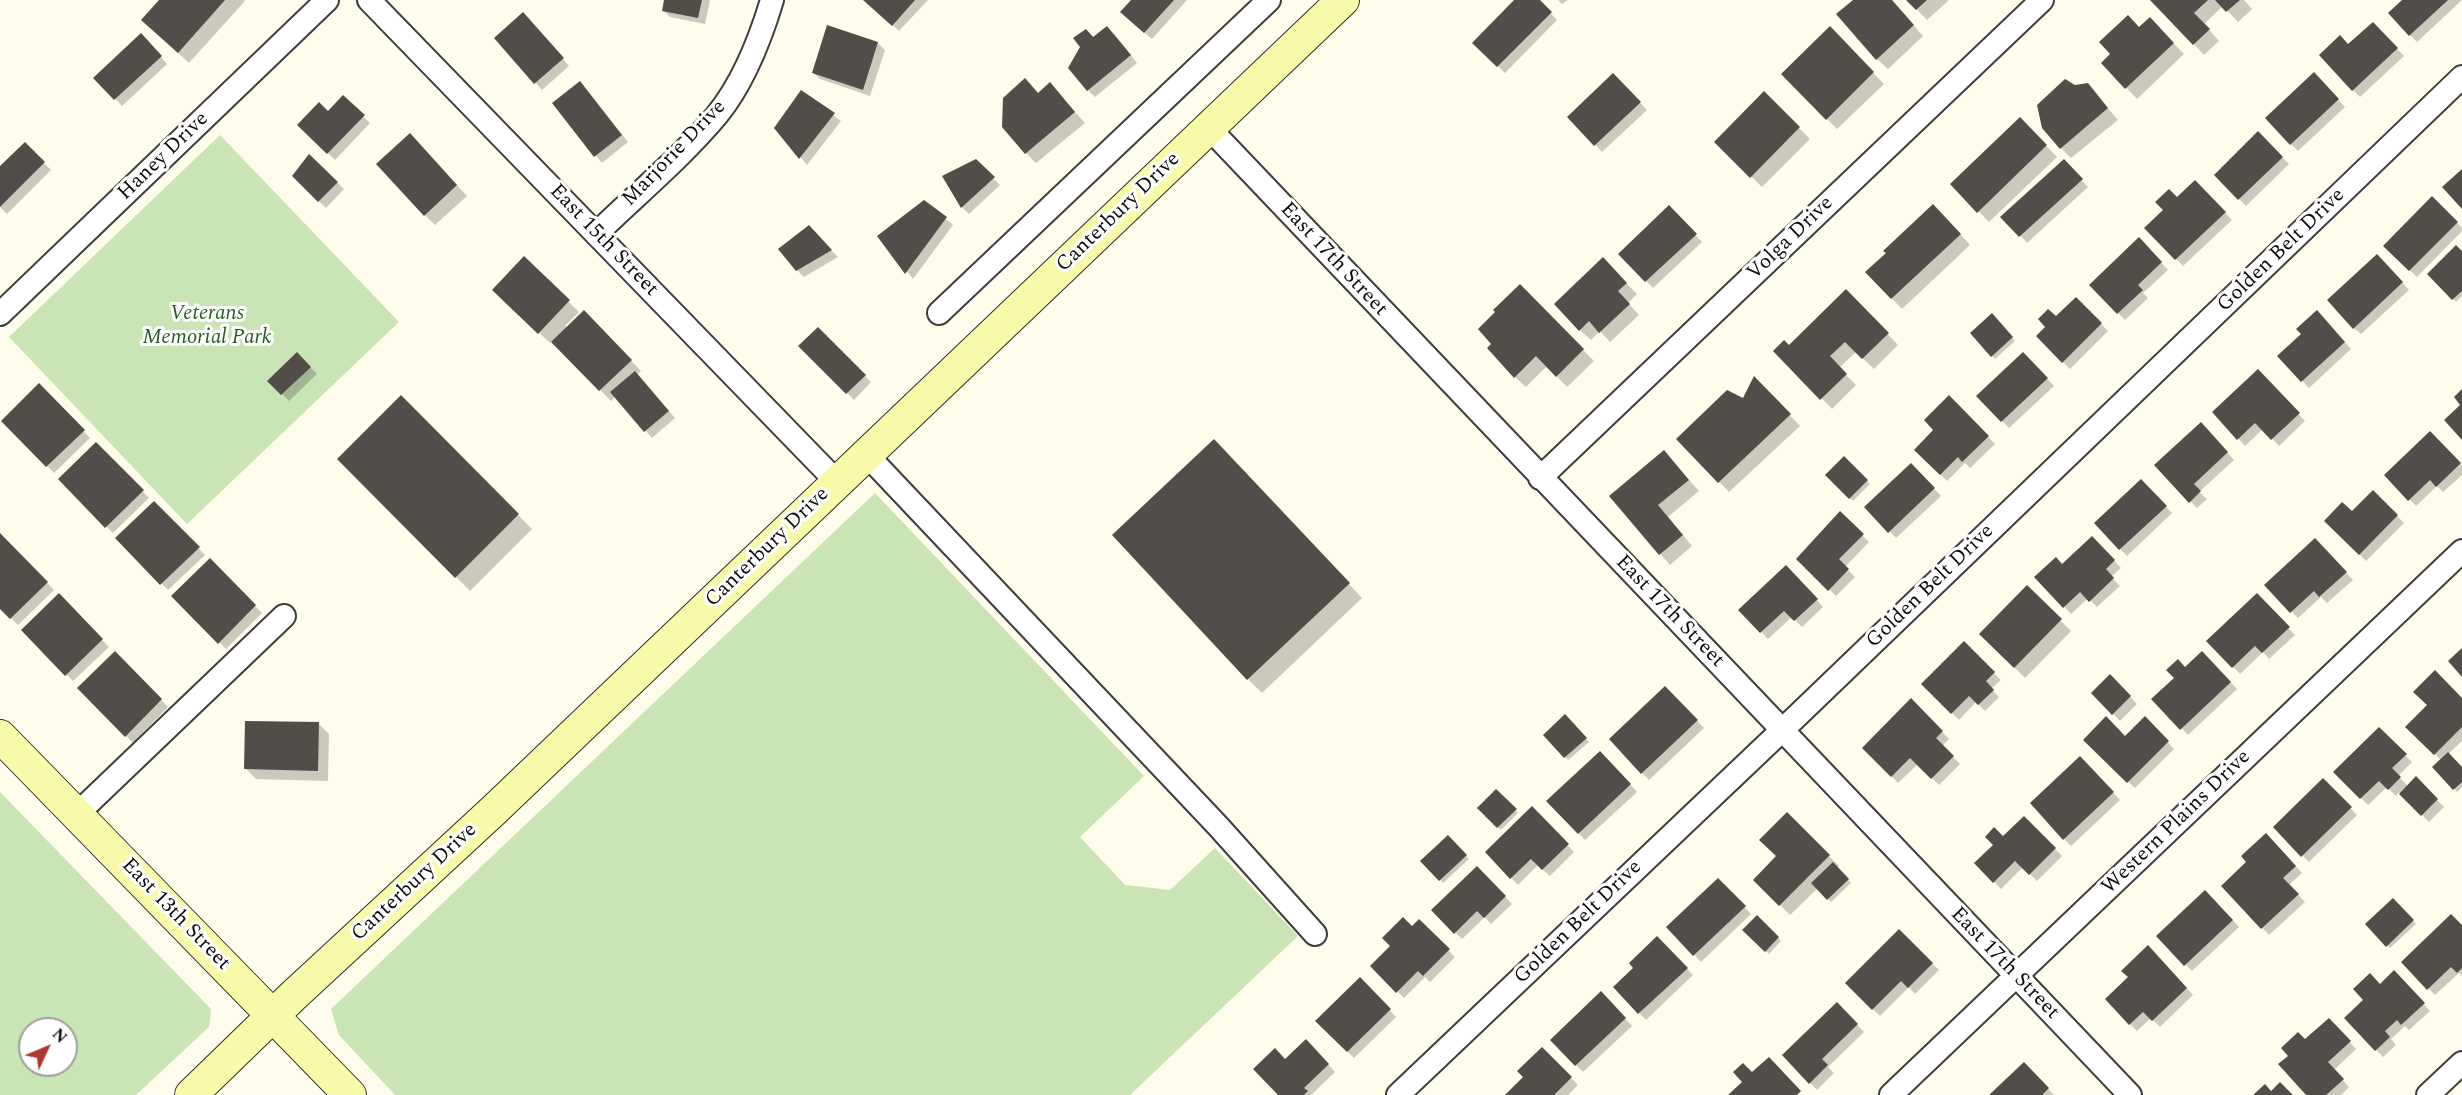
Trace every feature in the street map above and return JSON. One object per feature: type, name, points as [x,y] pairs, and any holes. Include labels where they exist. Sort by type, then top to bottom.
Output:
[{"type":"main road","name":"Canterbury Drive","points":[[191,1095],[273,1015],[493,811],[1343,0]]},
{"type":"main road","name":"East 13th Street","points":[[0,736],[350,1095]]},
{"type":"street","name":"Haney Drive","points":[[0,314],[327,0]]},
{"type":"street","name":"East 15th Street","points":[[369,0],[837,482]]},
{"type":"street","name":"Marjorie Drive","points":[[596,234],[718,114],[749,61],[772,0]]},
{"type":"street","points":[[939,314],[1269,0]]},
{"type":"street","name":"Volga Drive","points":[[1540,478],[2042,0]]},
{"type":"street","name":"Golden Belt Drive","points":[[1398,1095],[1782,731],[2462,77]]},
{"type":"street","name":"East 17th Street","points":[[1209,128],[2130,1095]]},
{"type":"street","points":[[866,454],[1218,826],[1315,934]]},
{"type":"street","name":"Western Plains Drive","points":[[1891,1095],[2462,551]]},
{"type":"street","points":[[77,814],[284,616]]},
{"type":"street","points":[[2428,1095],[2462,1062]]},
{"type":"green space","name":"Veterans Memorial Park","points":[[220,135],[399,322],[187,524],[9,337]]},
{"type":"green space","points":[[875,493],[1144,776],[1080,837],[1125,885],[1170,890],[1215,848],[1298,936],[1130,1095],[395,1095],[339,1035],[331,1009]]},
{"type":"green space","points":[[0,792],[211,1009],[209,1027],[136,1095],[0,1095]]},
{"type":"building","points":[[159,0],[225,0],[178,53],[141,20]]},
{"type":"building","points":[[664,0],[702,0],[698,18],[662,11]]},
{"type":"building","points":[[863,0],[915,0],[892,26]]},
{"type":"building","points":[[1131,0],[1174,0],[1144,33],[1120,12]]},
{"type":"building","points":[[1514,0],[1540,0],[1552,12],[1497,67],[1472,43]]},
{"type":"building","points":[[1853,0],[1892,0],[1914,25],[1876,60],[1836,14]]},
{"type":"building","points":[[1906,0],[1927,0],[1916,10]]},
{"type":"building","points":[[2150,0],[2208,0],[2194,13],[2210,29],[2193,45]]},
{"type":"building","points":[[2215,0],[2240,0],[2226,12]]},
{"type":"building","points":[[2402,0],[2448,0],[2409,36],[2388,13]]},
{"type":"building","points":[[523,12],[564,58],[534,84],[494,38]]},
{"type":"building","points":[[2128,15],[2139,27],[2150,17],[2174,43],[2125,89],[2101,63],[2110,54],[2099,42]]},
{"type":"building","points":[[2373,22],[2398,48],[2352,91],[2319,55],[2340,35],[2348,44]]},
{"type":"building","points":[[827,25],[878,42],[863,90],[812,73]]},
{"type":"building","points":[[1107,26],[1131,55],[1087,91],[1068,68],[1080,47],[1073,38],[1086,29],[1093,37]]},
{"type":"building","points":[[1830,26],[1874,72],[1826,120],[1781,74]]},
{"type":"building","points":[[141,33],[162,56],[114,100],[93,78]]},
{"type":"building","points":[[2314,72],[2339,99],[2290,145],[2265,118]]},
{"type":"building","points":[[1613,73],[1641,102],[1594,146],[1567,117]]},
{"type":"building","points":[[1025,78],[1038,93],[1050,82],[1075,112],[1025,154],[1002,127],[1003,98]]},
{"type":"building","points":[[2065,79],[2075,85],[2088,83],[2108,108],[2060,149],[2042,128],[2037,105]]},
{"type":"building","points":[[580,81],[622,135],[594,157],[552,103]]},
{"type":"building","points":[[801,90],[835,113],[799,159],[774,128]]},
{"type":"building","points":[[1764,91],[1800,127],[1750,178],[1714,142]]},
{"type":"building","points":[[343,95],[365,115],[327,154],[297,125],[319,102],[328,111]]},
{"type":"building","points":[[2020,117],[2047,145],[1977,213],[1950,184]]},
{"type":"building","points":[[2258,131],[2283,157],[2238,200],[2214,175]]},
{"type":"building","points":[[410,133],[457,185],[424,216],[376,164]]},
{"type":"building","points":[[25,142],[45,162],[0,207],[0,166]]},
{"type":"building","points":[[309,154],[338,182],[318,202],[292,176]]},
{"type":"building","points":[[976,159],[995,177],[961,208],[942,176]]},
{"type":"building","points":[[2064,159],[2083,179],[2019,237],[2000,217]]},
{"type":"building","points":[[2462,169],[2462,209],[2442,187]]},
{"type":"building","points":[[2195,180],[2226,212],[2175,260],[2144,228],[2163,210],[2155,202],[2169,189],[2177,197]]},
{"type":"building","points":[[2432,196],[2458,222],[2409,271],[2383,246]]},
{"type":"building","points":[[924,200],[947,217],[905,274],[877,236]]},
{"type":"building","points":[[1933,204],[1961,234],[1891,299],[1865,272],[1886,253],[1883,251]]},
{"type":"building","points":[[1669,205],[1697,234],[1645,282],[1618,254]]},
{"type":"building","points":[[809,225],[832,250],[796,271],[778,249]]},
{"type":"building","points":[[2139,237],[2162,262],[2138,285],[2143,290],[2117,314],[2089,285]]},
{"type":"building","points":[[2456,245],[2462,251],[2462,291],[2452,300],[2427,274]]},
{"type":"building","points":[[2377,254],[2403,282],[2353,329],[2327,300]]},
{"type":"building","points":[[524,256],[570,300],[538,334],[492,290]]},
{"type":"building","points":[[1603,257],[1627,283],[1618,291],[1630,304],[1599,333],[1589,321],[1579,331],[1554,304]]},
{"type":"building","points":[[1520,284],[1584,349],[1556,377],[1536,356],[1514,378],[1487,348],[1491,344],[1478,329],[1495,312],[1493,310]]},
{"type":"building","points":[[1846,289],[1889,333],[1862,359],[1845,342],[1830,356],[1847,374],[1820,400],[1773,351],[1784,340],[1789,345]]},
{"type":"building","points":[[2076,297],[2102,323],[2062,363],[2036,336],[2045,327],[2038,319],[2048,309],[2056,316]]},
{"type":"building","points":[[584,310],[632,360],[599,391],[551,342]]},
{"type":"building","points":[[2317,310],[2345,342],[2301,382],[2277,356],[2301,334],[2296,329]]},
{"type":"building","points":[[1992,313],[2013,337],[1991,357],[1970,333]]},
{"type":"building","points":[[818,327],[866,375],[846,394],[798,346]]},
{"type":"building","points":[[297,352],[311,367],[281,395],[267,381]]},
{"type":"building","points":[[2023,352],[2048,378],[2001,422],[1976,396]]},
{"type":"building","points":[[2258,369],[2300,413],[2271,440],[2255,423],[2237,440],[2212,412]]},
{"type":"building","points":[[635,371],[669,411],[644,432],[610,392]]},
{"type":"building","points":[[1754,376],[1791,414],[1718,483],[1676,439],[1727,390],[1743,398]]},
{"type":"building","points":[[39,383],[85,430],[46,467],[1,421]]},
{"type":"building","points":[[2462,389],[2462,440],[2444,420],[2460,405],[2454,397]]},
{"type":"building","points":[[401,395],[519,514],[455,578],[337,459]]},
{"type":"building","points":[[1949,395],[1989,436],[1962,462],[1958,457],[1940,475],[1914,450],[1933,430],[1924,420]]},
{"type":"building","points":[[2201,422],[2228,452],[2194,484],[2201,491],[2189,503],[2154,465]]},
{"type":"building","points":[[2430,431],[2461,463],[2436,487],[2430,480],[2408,501],[2384,475]]},
{"type":"building","points":[[1214,439],[1350,583],[1247,680],[1112,535]]},
{"type":"building","points":[[96,442],[144,490],[105,528],[58,479]]},
{"type":"building","points":[[1664,450],[1689,480],[1658,505],[1683,535],[1659,555],[1609,496]]},
{"type":"building","points":[[1844,456],[1868,480],[1849,499],[1825,475]]},
{"type":"building","points":[[1911,463],[1935,488],[1888,533],[1864,507]]},
{"type":"building","points":[[2141,479],[2167,506],[2119,550],[2094,523]]},
{"type":"building","points":[[2373,490],[2398,515],[2359,555],[2324,521],[2342,502],[2352,511]]},
{"type":"building","points":[[154,501],[200,547],[160,585],[115,538]]},
{"type":"building","points":[[1840,511],[1864,534],[1839,559],[1849,569],[1828,591],[1796,559]]},
{"type":"building","points":[[0,533],[48,582],[10,619],[0,609]]},
{"type":"building","points":[[2092,536],[2115,560],[2106,569],[2114,578],[2089,602],[2080,592],[2063,608],[2034,577],[2056,557],[2062,564]]},
{"type":"building","points":[[2315,538],[2347,572],[2319,597],[2314,591],[2290,613],[2264,585]]},
{"type":"building","points":[[210,558],[256,605],[218,644],[171,596]]},
{"type":"building","points":[[1786,565],[1818,599],[1794,621],[1784,611],[1760,633],[1738,610]]},
{"type":"building","points":[[2027,585],[2062,619],[2014,668],[1979,634]]},
{"type":"building","points":[[59,593],[103,639],[65,676],[21,630]]},
{"type":"building","points":[[2257,593],[2290,627],[2262,653],[2255,646],[2232,668],[2206,641]]},
{"type":"building","points":[[1964,641],[1995,672],[1986,681],[1994,690],[1978,705],[1969,696],[1951,714],[1921,684]]},
{"type":"building","points":[[2462,648],[2462,677],[2448,661]]},
{"type":"building","points":[[115,651],[162,699],[125,737],[77,688]]},
{"type":"building","points":[[2202,651],[2231,682],[2180,730],[2151,699],[2174,678],[2166,670],[2178,659],[2185,667]]},
{"type":"building","points":[[2435,670],[2462,698],[2462,727],[2434,755],[2405,727],[2427,705],[2413,692]]},
{"type":"building","points":[[2110,674],[2131,696],[2112,715],[2091,693]]},
{"type":"building","points":[[1665,686],[1698,720],[1641,774],[1609,739]]},
{"type":"building","points":[[1911,698],[1943,731],[1936,738],[1954,756],[1931,779],[1910,758],[1891,777],[1862,748]]},
{"type":"building","points":[[1565,714],[1587,738],[1564,758],[1543,735]]},
{"type":"building","points":[[2106,716],[2125,736],[2145,716],[2169,741],[2127,783],[2083,740]]},
{"type":"building","points":[[245,721],[319,722],[318,771],[244,769]]},
{"type":"building","points":[[2379,727],[2407,754],[2392,768],[2401,777],[2388,790],[2379,781],[2360,799],[2333,772]]},
{"type":"building","points":[[1600,751],[1631,784],[1578,834],[1546,801]]},
{"type":"building","points":[[2448,752],[2462,767],[2462,782],[2453,790],[2432,767]]},
{"type":"building","points":[[2080,756],[2114,792],[2063,840],[2030,803]]},
{"type":"building","points":[[2416,776],[2438,799],[2421,816],[2399,794]]},
{"type":"building","points":[[2323,778],[2352,807],[2301,857],[2273,827]]},
{"type":"building","points":[[1496,789],[1517,809],[1497,828],[1477,808]]},
{"type":"building","points":[[1532,806],[1569,844],[1542,870],[1531,859],[1510,879],[1485,852]]},
{"type":"building","points":[[1787,812],[1830,855],[1779,906],[1753,880],[1776,856],[1759,840]]},
{"type":"building","points":[[2024,816],[2056,848],[2029,875],[2015,861],[1993,883],[1974,863],[1993,845],[1985,837],[1994,827],[2003,836]]},
{"type":"building","points":[[2266,833],[2296,866],[2283,878],[2299,894],[2261,929],[2221,886],[2246,862],[2241,856]]},
{"type":"building","points":[[1448,835],[1467,855],[1439,881],[1420,861]]},
{"type":"building","points":[[1833,862],[1849,879],[1827,900],[1811,883]]},
{"type":"building","points":[[1477,866],[1506,896],[1484,918],[1477,911],[1454,934],[1431,910]]},
{"type":"building","points":[[1718,878],[1746,906],[1693,956],[1666,927]]},
{"type":"building","points":[[2205,890],[2233,920],[2184,966],[2156,936]]},
{"type":"building","points":[[2393,898],[2414,920],[2386,947],[2365,924]]},
{"type":"building","points":[[2451,914],[2462,925],[2462,968],[2457,973],[2451,967],[2427,990],[2401,962]]},
{"type":"building","points":[[1757,915],[1779,937],[1765,952],[1742,930]]},
{"type":"building","points":[[1403,917],[1412,926],[1419,919],[1450,949],[1423,976],[1418,971],[1396,993],[1370,966],[1390,946],[1382,938]]},
{"type":"building","points":[[1899,929],[1933,963],[1908,988],[1901,981],[1872,1010],[1845,983]]},
{"type":"building","points":[[1657,936],[1688,968],[1638,1014],[1613,987],[1633,968],[1629,963]]},
{"type":"building","points":[[2148,945],[2187,988],[2152,1021],[2143,1012],[2129,1025],[2105,999],[2128,977],[2121,971]]},
{"type":"building","points":[[2394,970],[2425,1003],[2401,1025],[2397,1020],[2385,1031],[2390,1037],[2375,1051],[2344,1018],[2363,1000],[2353,989],[2370,973],[2380,984]]},
{"type":"building","points":[[1360,977],[1391,1009],[1347,1052],[1315,1021]]},
{"type":"building","points":[[1601,991],[1626,1018],[1575,1066],[1550,1040]]},
{"type":"building","points":[[1837,1002],[1858,1024],[1822,1059],[1828,1065],[1809,1084],[1782,1055]]},
{"type":"building","points":[[2329,1018],[2351,1041],[2328,1062],[2344,1079],[2326,1095],[2306,1095],[2278,1064],[2288,1056],[2281,1048],[2298,1032],[2305,1039]]},
{"type":"building","points":[[1306,1039],[1329,1064],[1304,1088],[1308,1091],[1304,1095],[1278,1095],[1253,1069],[1275,1048],[1285,1059]]},
{"type":"building","points":[[1542,1047],[1572,1077],[1554,1095],[1505,1095],[1523,1077],[1517,1071]]},
{"type":"building","points":[[1769,1057],[1801,1091],[1797,1095],[1728,1095],[1742,1082],[1733,1072],[1743,1063],[1752,1072]]},
{"type":"building","points":[[2024,1062],[2049,1088],[2042,1095],[1989,1095]]},
{"type":"building","points":[[2280,1082],[2293,1095],[2253,1095],[2265,1084],[2271,1091]]}]
